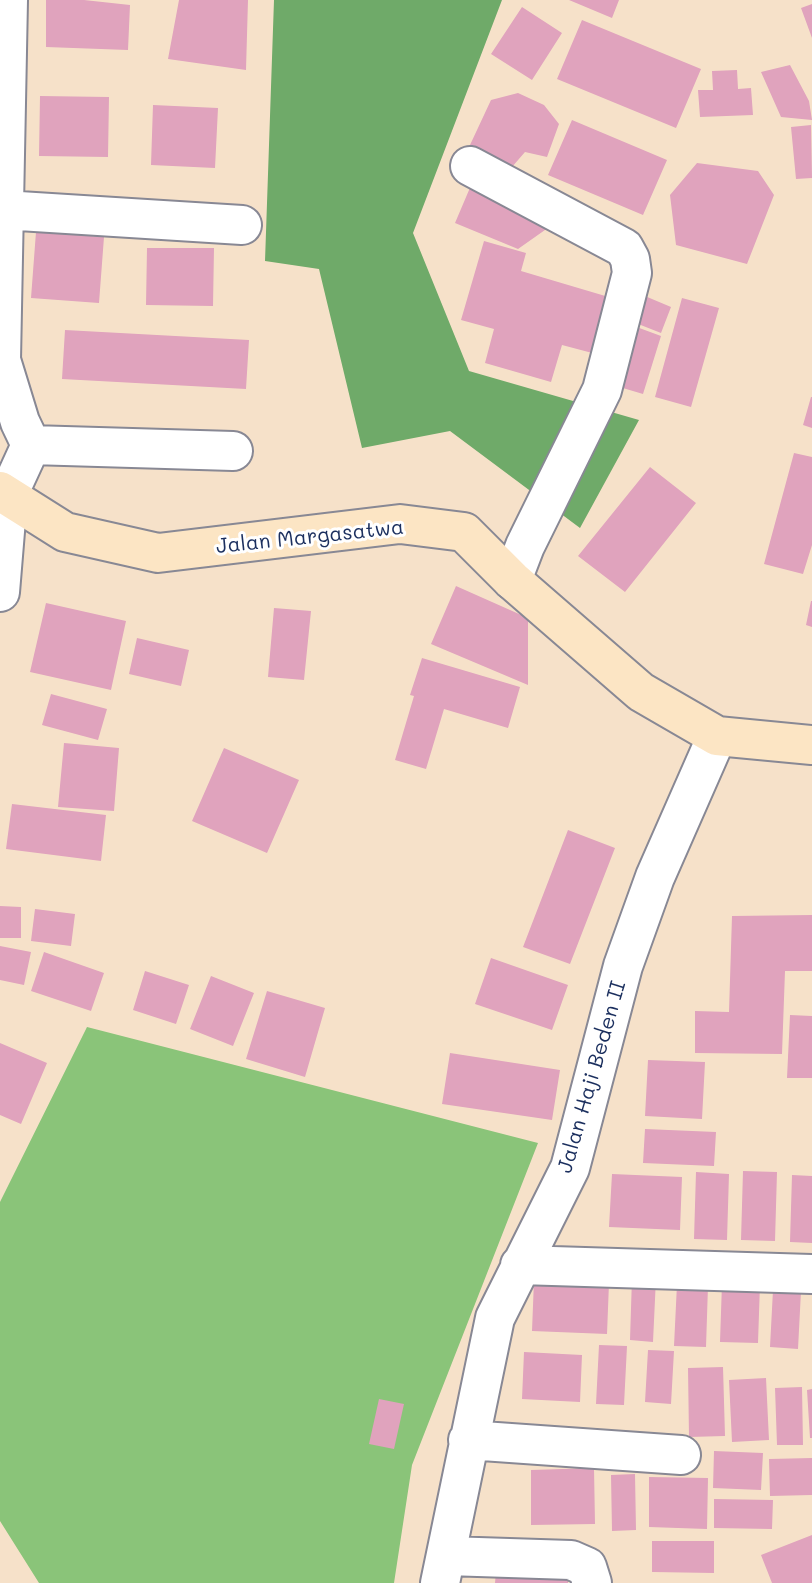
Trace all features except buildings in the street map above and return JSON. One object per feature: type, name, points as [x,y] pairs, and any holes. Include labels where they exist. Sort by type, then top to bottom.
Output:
[{"type":"street","points":[[8,0],[1,360],[20,422],[31,445]]},
{"type":"street","points":[[470,166],[624,248],[630,259],[632,273],[602,390],[525,546],[512,580]]},
{"type":"street","points":[[3,209],[242,225]]},
{"type":"street","points":[[31,445],[233,451]]},
{"type":"street","points":[[0,592],[4,493],[31,445]]},
{"type":"street","name":"Jalan Margasatwa","points":[[4,493],[65,533],[158,553],[400,524],[464,533],[512,580],[641,692],[717,736],[812,745]]},
{"type":"street","name":"Jalan Haji Beden II","points":[[443,1570],[495,1318],[570,1168],[623,966],[655,877],[717,736]]},
{"type":"street","points":[[520,1265],[812,1274]]},
{"type":"street","points":[[468,1440],[681,1455]]},
{"type":"street","points":[[443,1570],[571,1560],[587,1567],[593,1583]]},
{"type":"green space","points":[[274,0],[502,0],[413,233],[469,371],[639,420],[580,528],[450,431],[362,448],[319,269],[265,261]]},
{"type":"green space","points":[[87,1027],[538,1143],[412,1465],[394,1583],[39,1583],[0,1521],[0,1202]]}]
